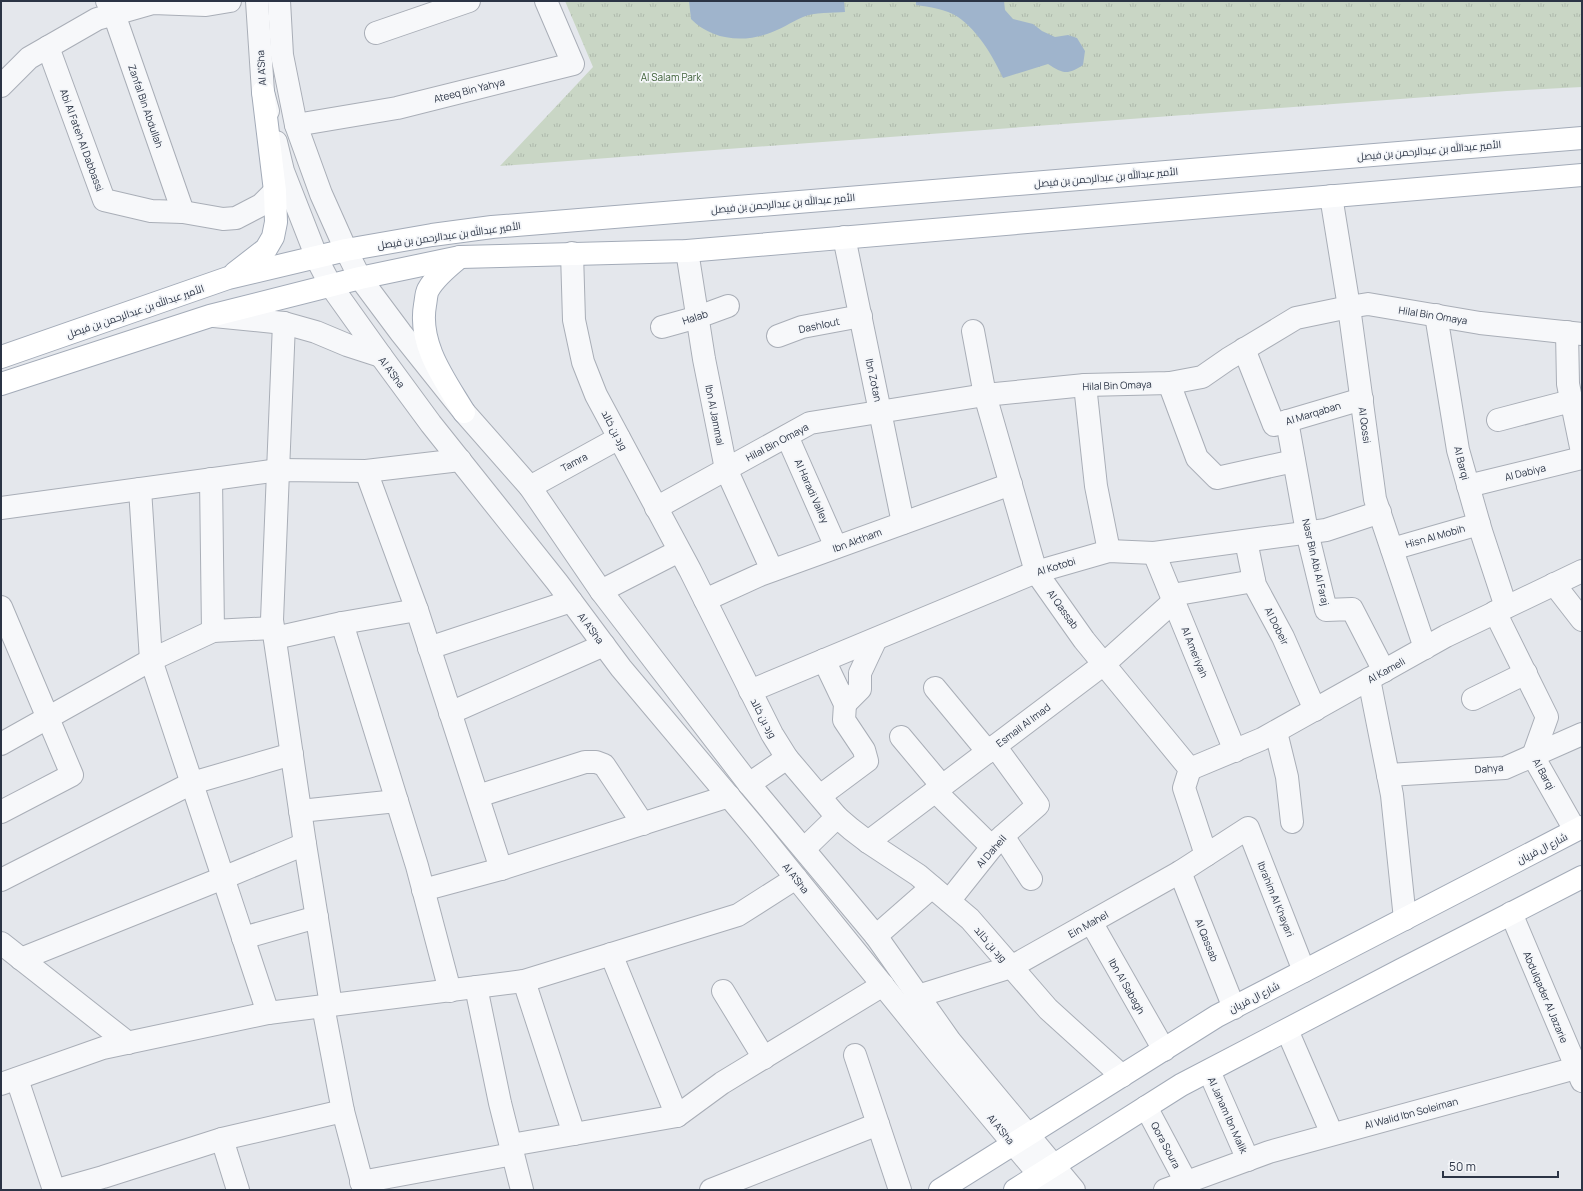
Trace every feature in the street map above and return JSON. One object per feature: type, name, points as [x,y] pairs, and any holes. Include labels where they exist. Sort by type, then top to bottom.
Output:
[{"type":"main road","points":[[228,278],[266,249],[273,237],[276,222],[275,191],[263,92]]},
{"type":"main road","name":"الأمير عبدالله بن عبدالرحمن بن فيصل","points":[[1,357],[228,278],[346,250],[492,227],[1582,138]]},
{"type":"main road","points":[[1,384],[210,316],[360,278],[460,256],[687,251],[1582,175]]},
{"type":"main road","points":[[460,256],[442,273],[428,290],[423,315],[427,343],[435,362],[464,412]]},
{"type":"main road","name":"شارع ال فريان","points":[[940,1190],[1217,1016],[1578,828]]},
{"type":"main road","points":[[1015,1190],[1048,1177],[1146,1107],[1181,1085],[1582,877]]},
{"type":"street","points":[[1,86],[29,58],[97,19],[110,8],[153,3],[206,5],[230,1]]},
{"type":"street","name":"Al A'Sha","points":[[257,1],[263,92],[283,171],[317,257],[331,286],[381,356],[460,460],[571,601],[621,668],[729,796],[883,985],[1021,1139]]},
{"type":"street","name":"Al A'Sha","points":[[279,1],[282,55],[296,125],[321,194],[360,278],[401,333],[464,412],[530,487],[601,591],[749,784],[876,936],[1048,1177],[1074,1190]]},
{"type":"street","points":[[376,33],[469,1]]},
{"type":"street","name":"Ateeq Bin Yahya","points":[[296,125],[396,108],[573,64],[546,1]]},
{"type":"street","name":"Zanfal Bin Abdullah","points":[[110,8],[183,212]]},
{"type":"street","name":"Abi Al Fateh Al Dabbassi","points":[[48,47],[104,200],[151,211],[183,212],[223,218],[236,218],[261,205],[275,191],[283,171]]},
{"type":"street","name":"Al Qossi","points":[[1331,196],[1349,307],[1375,499],[1425,648]]},
{"type":"street","name":"Ibn Zotan","points":[[844,237],[903,522]]},
{"type":"street","name":"Ibn Al Jammal","points":[[687,251],[726,470],[772,570]]},
{"type":"street","name":"ورد بن خالد","points":[[572,253],[574,320],[583,362],[596,395],[705,600],[772,734],[787,758],[850,829],[918,875],[970,919],[1048,1009],[1122,1076]]},
{"type":"street","name":"Hilal Bin Omaya","points":[[656,508],[810,423],[985,395],[1085,385],[1168,383],[1202,377],[1244,349],[1296,318],[1349,307],[1368,304],[1480,322],[1574,333]]},
{"type":"street","name":"Halab","points":[[662,328],[728,306]]},
{"type":"street","name":"Al Barqi","points":[[1436,315],[1458,450],[1501,610],[1526,673],[1547,716],[1533,756],[1578,828]]},
{"type":"street","points":[[210,316],[284,323],[316,332],[347,345],[381,356]]},
{"type":"street","name":"Dashlout","points":[[778,336],[802,327],[861,316]]},
{"type":"street","points":[[284,323],[272,620],[317,917],[327,1006],[342,1111],[362,1186],[574,1134],[677,1116],[722,1083],[883,985]]},
{"type":"street","name":"Al Qassab","points":[[973,331],[985,395],[1036,572],[1084,640],[1190,769]]},
{"type":"street","points":[[1574,333],[1568,384],[1582,452]]},
{"type":"street","name":"Al Marqaban","points":[[1244,349],[1274,425],[1362,399]]},
{"type":"street","points":[[1168,383],[1197,458],[1217,478],[1294,461]]},
{"type":"street","points":[[1085,385],[1096,486],[1108,551]]},
{"type":"street","points":[[1498,420],[1571,401]]},
{"type":"street","name":"Nasr Bin Abi Al Faraj","points":[[1287,421],[1307,532],[1326,610],[1352,609],[1376,675],[1388,775],[1392,794],[1405,919]]},
{"type":"street","name":"Al Haradi Valley","points":[[787,436],[836,547]]},
{"type":"street","name":"Tamra","points":[[530,487],[619,438]]},
{"type":"street","name":"Al Dabiya","points":[[1468,486],[1582,458]]},
{"type":"street","points":[[1,508],[279,470],[366,470],[460,460]]},
{"type":"street","points":[[366,470],[417,610],[501,869]]},
{"type":"street","points":[[211,479],[214,632]]},
{"type":"street","name":"Ibn Aktham","points":[[705,600],[772,570],[1011,484]]},
{"type":"street","points":[[140,489],[152,660],[268,1013]]},
{"type":"street","name":"Al Kotobi","points":[[750,691],[1036,572],[1108,551],[1154,553],[1326,530],[1380,512]]},
{"type":"street","name":"Hisn Al Mobih","points":[[1392,549],[1479,524]]},
{"type":"street","name":"Al Dobeir","points":[[1246,541],[1254,581],[1284,637],[1315,710]]},
{"type":"street","points":[[601,591],[679,551]]},
{"type":"street","name":"Al Ameriyah","points":[[1154,553],[1235,751]]},
{"type":"street","name":"Al Kameli","points":[[1190,769],[1235,751],[1276,732],[1446,636],[1582,571]]},
{"type":"street","points":[[1173,598],[1254,581]]},
{"type":"street","points":[[1554,584],[1582,620]]},
{"type":"street","name":"Esmail Al Imad","points":[[868,842],[1104,664],[1173,598]]},
{"type":"street","points":[[429,648],[571,601]]},
{"type":"street","points":[[1,607],[9,649],[47,718],[72,775],[1,812]]},
{"type":"street","points":[[1,744],[152,660],[214,632],[274,633],[417,610]]},
{"type":"street","points":[[342,623],[397,801],[450,991]]},
{"type":"street","points":[[845,704],[860,689],[860,674],[876,639]]},
{"type":"street","points":[[450,713],[604,645]]},
{"type":"street","points":[[820,796],[868,760],[864,750],[844,720],[845,704],[824,660]]},
{"type":"street","points":[[1473,699],[1526,673]]},
{"type":"street","points":[[935,688],[991,749]]},
{"type":"street","points":[[1276,732],[1287,777],[1292,822]]},
{"type":"street","name":"Dahya","points":[[1388,775],[1505,768],[1582,734]]},
{"type":"street","points":[[901,737],[938,789],[998,841],[1031,879]]},
{"type":"street","name":"Al Daheil","points":[[949,901],[998,841],[1038,804],[991,749]]},
{"type":"street","points":[[1,880],[192,783],[292,754]]},
{"type":"street","points":[[749,784],[787,758]]},
{"type":"street","points":[[478,796],[585,762],[596,762],[604,765],[643,824]]},
{"type":"street","points":[[1190,769],[1184,788],[1206,855]]},
{"type":"street","points":[[423,890],[501,869],[729,796]]},
{"type":"street","points":[[300,811],[397,801]]},
{"type":"street","points":[[804,849],[837,816]]},
{"type":"street","name":"Ein Mahel","points":[[918,996],[1012,967],[1180,872],[1248,828]]},
{"type":"street","name":"Ibrahim Al Khayari","points":[[1248,828],[1304,971]]},
{"type":"street","points":[[22,959],[305,844]]},
{"type":"street","name":"Al Qassab","points":[[1180,872],[1234,1008]]},
{"type":"street","points":[[342,1111],[222,1139],[104,1177],[56,1190],[9,1082],[103,1048],[268,1013],[524,981],[738,915],[796,878]]},
{"type":"street","points":[[876,936],[932,887]]},
{"type":"street","name":"Abdulqader Al Jazarie","points":[[1511,913],[1579,1074]]},
{"type":"street","points":[[243,938],[317,917]]},
{"type":"street","name":"Ibn Al Sabagh","points":[[1091,922],[1164,1050]]},
{"type":"street","points":[[1,943],[128,1042]]},
{"type":"street","points":[[611,954],[677,1116]]},
{"type":"street","points":[[524,981],[574,1134]]},
{"type":"street","points":[[476,987],[500,1103],[522,1190]]},
{"type":"street","points":[[723,991],[764,1058]]},
{"type":"street","points":[[1287,1030],[1332,1134]]},
{"type":"street","points":[[855,1056],[900,1190]]},
{"type":"street","name":"Al Jaham Ibn Malik","points":[[1209,1071],[1248,1160]]},
{"type":"street","name":"Al Walid Ibn Soleiman","points":[[1248,1160],[1269,1152],[1332,1134],[1579,1074]]},
{"type":"street","name":"Qora Soura","points":[[1146,1107],[1186,1182]]},
{"type":"street","points":[[711,1190],[756,1182],[878,1124]]},
{"type":"street","points":[[222,1139],[238,1190]]},
{"type":"street","points":[[1165,1190],[1248,1160]]},
{"type":"green space","name":"Al Salam Park","points":[[565,1],[1582,1],[1582,87],[1507,91],[500,166],[593,67]]},
{"type":"water","points":[[689,1],[844,1],[845,12],[807,15],[767,34],[757,37],[736,38],[717,35],[699,26],[691,19]]},
{"type":"water","points":[[916,1],[1004,1],[1005,10],[1013,19],[1033,24],[1042,31],[1055,37],[1068,35],[1077,38],[1085,51],[1083,65],[1066,72],[1058,70],[1048,64],[1003,78],[995,61],[972,29],[953,14],[916,5]]}]
